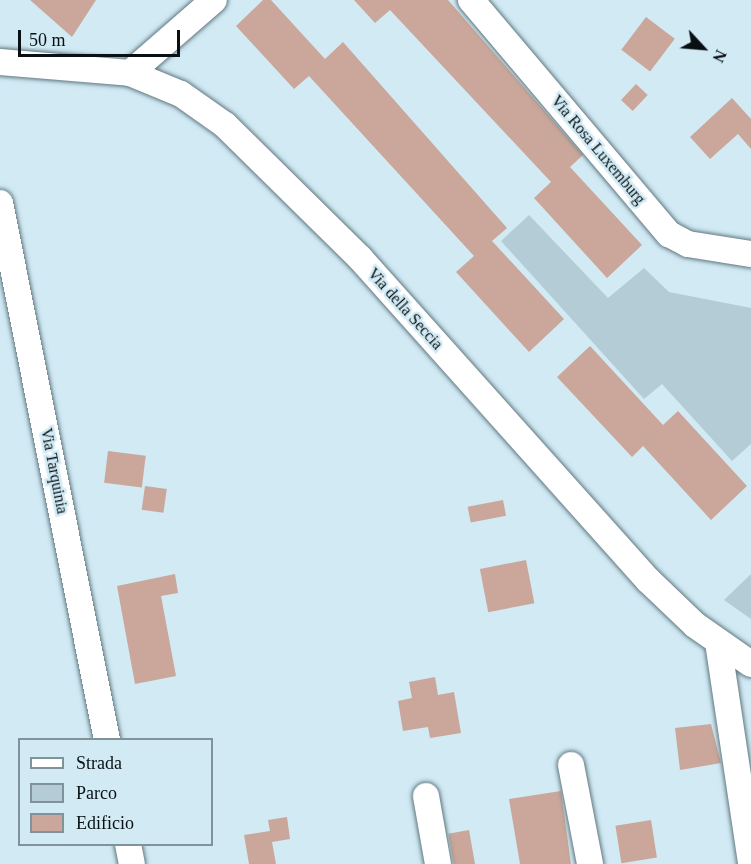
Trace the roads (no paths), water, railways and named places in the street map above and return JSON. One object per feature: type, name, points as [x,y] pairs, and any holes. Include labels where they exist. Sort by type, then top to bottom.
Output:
[{"type":"street","points":[[130,73],[214,0]]},
{"type":"street","name":"Via Rosa Luxemburg","points":[[471,0],[669,234],[688,244],[751,254]]},
{"type":"street","name":"Via della Seccia","points":[[0,62],[130,73],[197,104],[274,168],[640,572],[718,642],[751,664]]},
{"type":"street","name":"Via Tarquinia","points":[[0,203],[107,738]]},
{"type":"street","points":[[718,642],[751,864]]},
{"type":"street","points":[[572,765],[590,864]]},
{"type":"street","points":[[426,796],[438,864]]},
{"type":"street","points":[[128,846],[132,864]]}]
